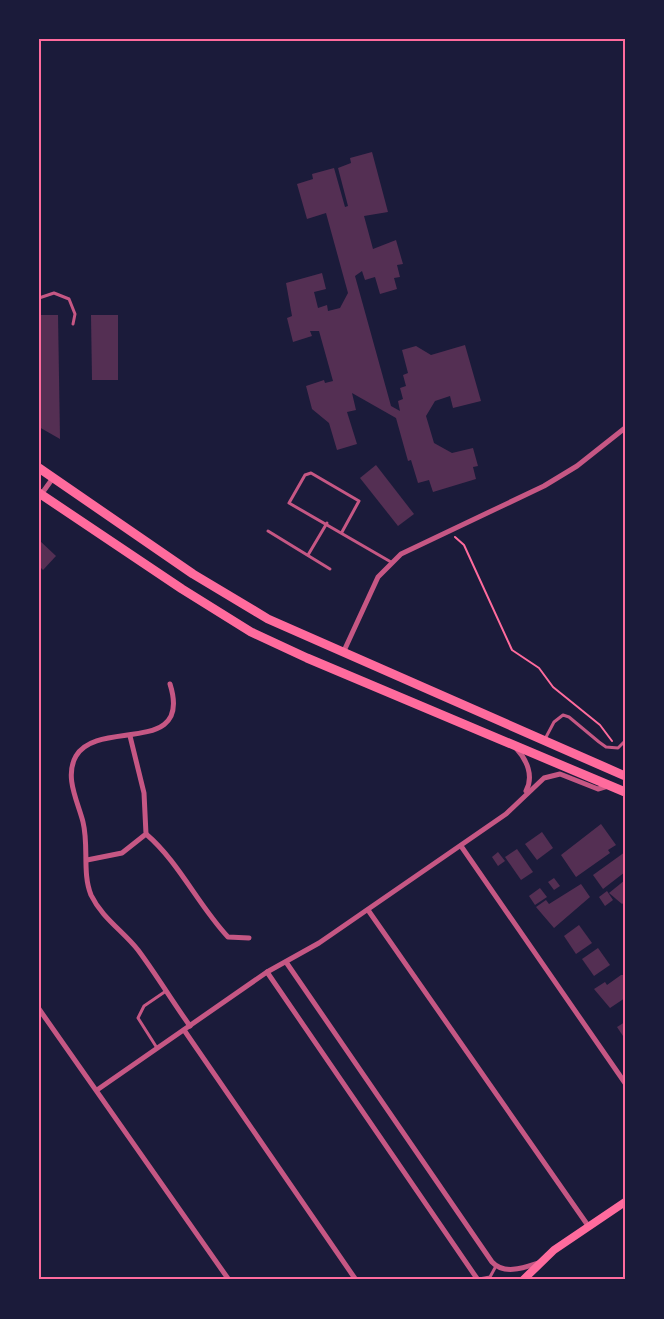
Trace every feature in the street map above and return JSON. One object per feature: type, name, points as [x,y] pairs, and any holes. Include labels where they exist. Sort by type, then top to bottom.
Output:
[{"type":"main road","points":[[39,468],[192,574],[280,625],[625,776]]},
{"type":"main road","points":[[40,495],[227,618],[277,645],[625,792]]},
{"type":"main road","points":[[336,670],[343,653]]},
{"type":"main road","points":[[523,1280],[538,1263],[625,1202]]},
{"type":"street","points":[[343,653],[368,594],[378,577],[391,562],[421,542],[524,497],[566,474],[625,428]]},
{"type":"street","points":[[40,495],[53,478]]},
{"type":"street","points":[[170,684],[176,704],[174,713],[160,726],[130,736],[107,737],[88,744],[73,764],[72,786],[86,837],[88,884],[97,904],[138,950],[190,1026]]},
{"type":"street","points":[[130,736],[144,793],[146,834],[162,847],[211,919],[228,937],[249,938]]},
{"type":"street","points":[[512,744],[526,761],[530,773],[530,785],[523,798]]},
{"type":"street","points":[[97,1090],[267,972],[319,944],[461,846],[506,814],[535,784],[553,774],[560,774],[598,789],[608,786]]},
{"type":"street","points":[[87,860],[122,853],[146,834]]},
{"type":"street","points":[[461,846],[625,1083]]},
{"type":"street","points":[[368,910],[589,1227]]},
{"type":"street","points":[[286,962],[496,1266],[511,1269],[538,1263]]},
{"type":"street","points":[[267,972],[478,1279]]},
{"type":"street","points":[[39,1009],[229,1280]]},
{"type":"street","points":[[184,1030],[356,1280]]},
{"type":"lane","points":[[39,298],[54,293],[69,299],[75,314],[73,324]]},
{"type":"lane","points":[[342,532],[359,501],[311,473],[305,475],[290,503],[391,562]]},
{"type":"lane","points":[[308,555],[327,523]]},
{"type":"lane","points":[[268,531],[330,569]]},
{"type":"lane","points":[[544,741],[554,722],[563,715],[569,717],[606,747],[618,748],[625,741]]},
{"type":"lane","points":[[157,1049],[138,1018],[144,1006],[166,991]]},
{"type":"lane","points":[[478,1279],[490,1277],[496,1266]]},
{"type":"path","points":[[449,531],[464,545],[512,650],[539,668],[553,687],[600,725],[618,748]]},
{"type":"building","points":[[372,152],[388,212],[364,216],[373,249],[396,240],[403,264],[397,265],[400,277],[394,278],[397,289],[380,294],[375,277],[365,280],[362,271],[355,276],[391,406],[400,411],[398,401],[403,399],[400,388],[406,386],[403,375],[408,373],[402,350],[416,346],[431,355],[465,345],[481,401],[453,408],[450,396],[435,401],[426,416],[434,443],[452,453],[473,448],[478,466],[473,467],[476,479],[433,492],[429,480],[418,483],[411,460],[408,461],[396,418],[352,393],[356,410],[347,412],[357,444],[337,450],[329,423],[312,409],[306,386],[324,380],[325,383],[333,381],[319,331],[310,331],[312,336],[293,342],[287,318],[292,316],[286,283],[322,273],[326,289],[314,292],[318,308],[327,305],[328,311],[340,308],[348,293],[326,213],[307,219],[297,184],[313,179],[312,174],[334,168],[345,207],[348,206],[338,168],[351,163],[350,158]]},
{"type":"building","points":[[39,315],[58,315],[60,439],[39,427]]},
{"type":"building","points":[[91,315],[118,315],[118,380],[92,380]]},
{"type":"building","points":[[376,465],[414,514],[398,526],[360,478]]},
{"type":"building","points":[[39,540],[56,556],[43,570],[39,566]]},
{"type":"building","points":[[601,824],[616,845],[608,850],[610,853],[576,877],[561,855]]},
{"type":"building","points":[[542,832],[553,848],[537,860],[525,844]]},
{"type":"building","points":[[517,849],[533,872],[521,880],[505,857]]},
{"type":"building","points":[[498,852],[505,861],[498,866],[492,857]]},
{"type":"building","points":[[625,852],[625,872],[603,889],[593,875]]},
{"type":"building","points":[[554,878],[560,886],[554,890],[548,882]]},
{"type":"building","points":[[625,880],[625,902],[622,904],[609,893]]},
{"type":"building","points":[[581,884],[590,897],[554,928],[536,907],[546,900],[549,904]]},
{"type":"building","points":[[540,888],[547,897],[535,905],[529,896]]},
{"type":"building","points":[[607,891],[613,900],[605,906],[599,897]]},
{"type":"building","points":[[579,925],[592,943],[576,954],[564,936]]},
{"type":"building","points":[[598,948],[610,965],[594,976],[582,959]]},
{"type":"building","points":[[621,975],[625,975],[625,998],[610,1008],[594,989],[605,982],[607,985]]},
{"type":"building","points":[[625,1022],[625,1039],[617,1027]]}]
